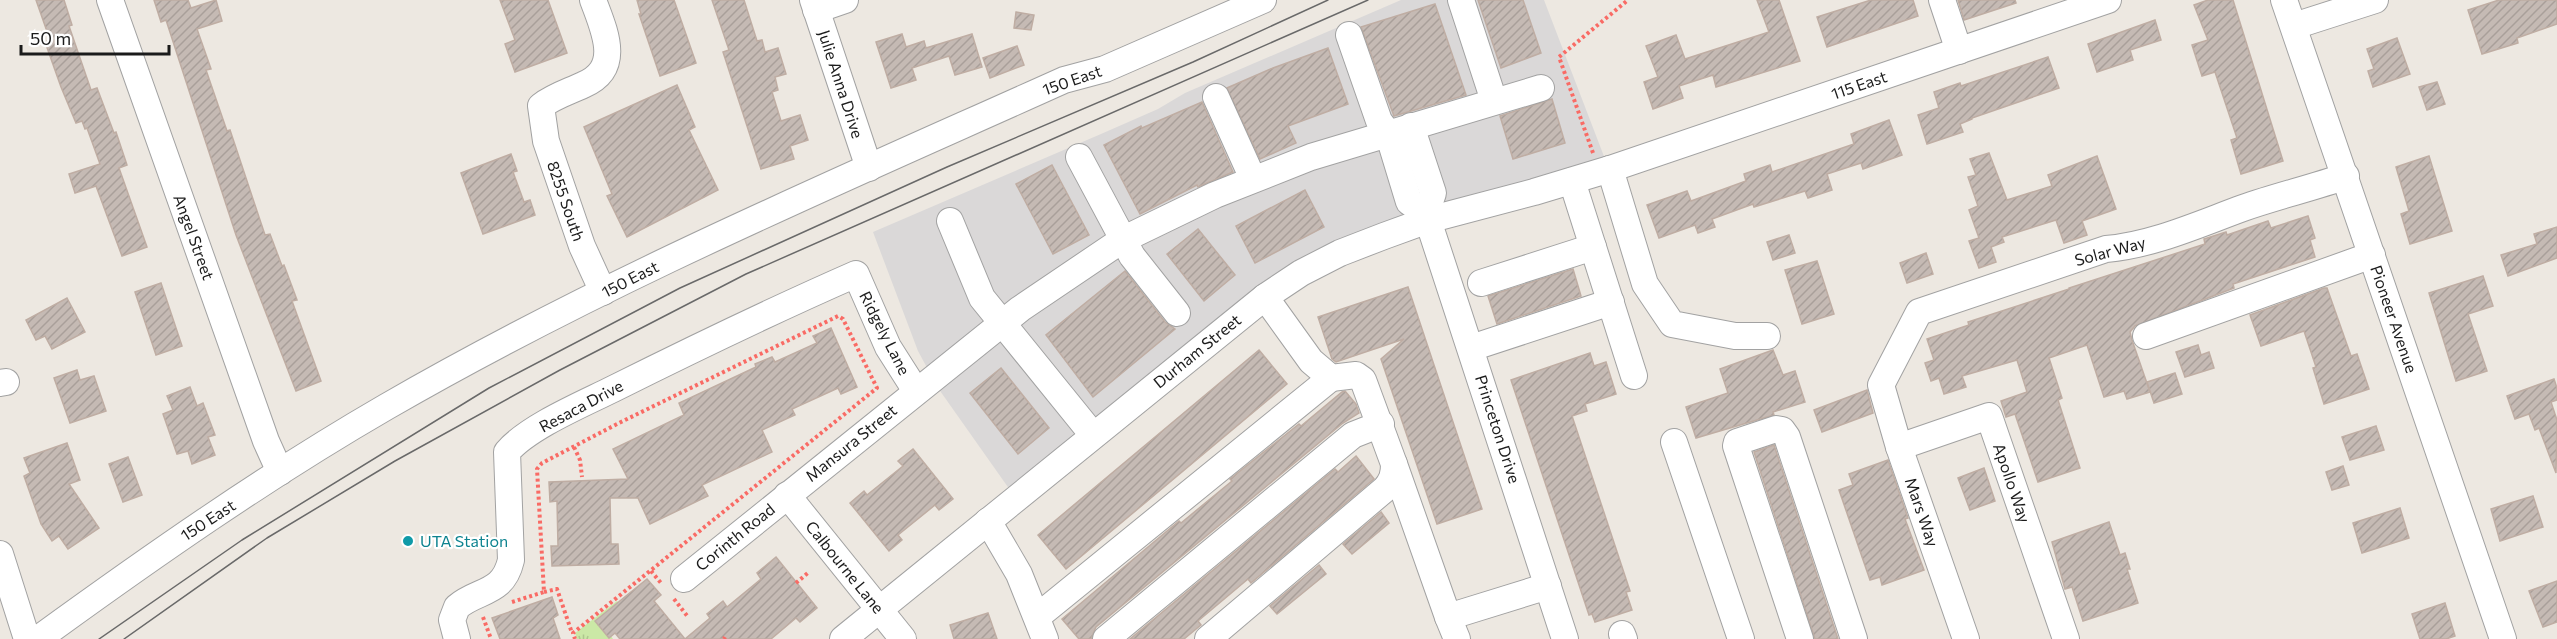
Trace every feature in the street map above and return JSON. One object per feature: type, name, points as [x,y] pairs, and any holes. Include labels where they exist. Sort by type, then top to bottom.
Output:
[{"type":"street","name":"Angel Street","points":[[110,0],[266,441],[280,472]]},
{"type":"street","name":"8255 South","points":[[593,0],[605,34],[608,58],[603,69],[596,78],[541,106],[546,141],[582,246],[603,292]]},
{"type":"street","points":[[815,5],[845,0]]},
{"type":"street","name":"150 East","points":[[39,639],[152,557],[280,472],[434,381],[603,292],[729,230],[1064,80],[1105,69],[1263,0]]},
{"type":"street","points":[[1461,0],[1494,101]]},
{"type":"street","points":[[1942,0],[1959,51]]},
{"type":"street","name":"115 East","points":[[1605,171],[2108,0]]},
{"type":"street","name":"Pioneer Avenue","points":[[2284,0],[2504,639]]},
{"type":"street","points":[[2294,26],[2374,0]]},
{"type":"street","name":"Julie Anna Drive","points":[[815,5],[869,168]]},
{"type":"street","points":[[1349,35],[1379,121],[1399,130],[1409,202],[1427,217]]},
{"type":"street","name":"Mansura Street","points":[[787,495],[1001,323],[1061,279],[1122,240],[1253,179],[1311,157],[1541,88]]},
{"type":"street","points":[[1216,97],[1253,179]]},
{"type":"street","points":[[1079,157],[1132,256],[1177,313]]},
{"type":"street","points":[[1605,171],[1645,284],[1672,324],[1735,336],[1767,336]]},
{"type":"street","name":"Durham Street","points":[[843,639],[1265,297],[1301,273],[1341,253],[1427,217],[1605,171]]},
{"type":"street","name":"Solar Way","points":[[1881,385],[1919,312],[2106,249],[2131,247],[2275,197],[2301,192],[2346,176]]},
{"type":"street","points":[[1572,181],[1634,376]]},
{"type":"street","name":"Princeton Drive","points":[[1427,217],[1566,639]]},
{"type":"street","points":[[950,221],[982,298],[1093,435]]},
{"type":"street","points":[[1481,283],[1593,247]]},
{"type":"street","points":[[2146,336],[2372,255]]},
{"type":"street","name":"Ridgely Lane","points":[[856,274],[888,347],[916,391]]},
{"type":"street","name":"Resaca Drive","points":[[457,639],[452,620],[457,607],[496,586],[509,571],[511,560],[506,461],[507,452],[514,445],[583,404],[710,341],[856,274]]},
{"type":"street","points":[[1265,297],[1311,361],[1331,378]]},
{"type":"street","points":[[1471,348],[1611,302]]},
{"type":"street","points":[[988,521],[1019,574],[1041,628],[1331,378],[1356,375],[1364,380],[1381,424],[1452,628],[1548,586]]},
{"type":"street","name":"Mars Way","points":[[1881,385],[1899,447],[1966,639]]},
{"type":"street","name":"Apollo Way","points":[[1899,447],[1989,416],[2066,639]]},
{"type":"street","points":[[1106,639],[1353,435],[1381,424]]},
{"type":"street","points":[[1800,639],[1736,446],[1737,442],[1776,429],[1782,430],[1787,437],[1854,639]]},
{"type":"street","points":[[1674,442],[1741,639]]},
{"type":"street","points":[[1208,639],[1385,489],[1391,481],[1394,464]]},
{"type":"street","name":"Corinth Road","points":[[684,579],[787,495]]},
{"type":"street","name":"Calbourne Lane","points":[[787,495],[903,639]]},
{"type":"street","points":[[0,554],[27,639]]},
{"type":"path","points":[[1605,171],[1559,57],[1628,0]]},
{"type":"path","points":[[537,469],[574,447],[838,316],[843,319],[877,388],[573,633]]},
{"type":"path","points":[[574,447],[582,468],[582,477]]},
{"type":"path","points":[[796,583],[809,572]]},
{"type":"path","points":[[544,592],[557,589],[575,639]]},
{"type":"shaded area","points":[[1401,0],[1544,0],[1605,159],[1382,226],[1010,490],[938,388],[918,351],[873,232],[1158,109],[1185,93]]},
{"type":"green space","points":[[617,601],[595,621],[608,637],[611,636],[613,639],[577,639],[575,633]]},
{"type":"building","points":[[36,0],[64,0],[72,25],[69,26],[91,90],[97,88],[114,133],[116,132],[127,165],[119,168],[147,247],[122,256],[96,186],[75,193],[69,174],[100,164],[87,128],[85,129],[82,121],[76,123],[61,87],[45,42],[50,40]]},
{"type":"building","points":[[154,0],[188,0],[191,8],[216,0],[222,21],[197,29],[211,69],[206,70],[227,131],[230,130],[265,235],[270,234],[297,300],[292,301],[321,381],[296,391],[236,235],[166,20],[161,22]]},
{"type":"building","points":[[500,0],[548,0],[567,53],[515,72],[505,44],[515,40]]},
{"type":"building","points":[[637,0],[674,0],[696,63],[660,76],[639,14],[641,14]]},
{"type":"building","points":[[712,0],[744,0],[757,41],[762,40],[765,52],[778,48],[786,74],[775,77],[778,90],[772,92],[781,121],[800,115],[808,140],[790,146],[794,159],[761,169],[723,52],[729,50]]},
{"type":"building","points":[[1478,0],[1523,0],[1541,53],[1501,68]]},
{"type":"building","points":[[1757,0],[1779,0],[1800,61],[1716,87],[1713,75],[1679,86],[1683,98],[1653,109],[1644,82],[1658,77],[1646,46],[1676,35],[1685,59],[1769,32]]},
{"type":"building","points":[[1871,0],[1913,0],[1918,16],[1827,47],[1817,17]]},
{"type":"building","points":[[1958,0],[2015,0],[2016,3],[1964,20]]},
{"type":"building","points":[[2208,0],[2233,0],[2283,161],[2241,174],[2231,140],[2237,138],[2215,72],[2202,76],[2192,45],[2208,40],[2194,5]]},
{"type":"building","points":[[2499,0],[2557,0],[2557,24],[2517,38],[2518,43],[2482,54],[2468,10]]},
{"type":"building","points":[[1435,4],[1466,95],[1394,116],[1361,27]]},
{"type":"building","points":[[1016,12],[1034,15],[1031,30],[1014,28]]},
{"type":"building","points":[[2155,20],[2161,40],[2130,50],[2133,60],[2097,72],[2088,44]]},
{"type":"building","points":[[902,34],[906,47],[924,41],[926,48],[972,34],[982,67],[955,75],[949,56],[912,68],[916,80],[891,88],[876,42]]},
{"type":"building","points":[[2397,38],[2410,74],[2373,87],[2368,71],[2374,69],[2367,49]]},
{"type":"building","points":[[1017,46],[1024,65],[990,78],[983,58]]},
{"type":"building","points":[[1328,48],[1348,104],[1288,126],[1296,143],[1260,159],[1227,88]]},
{"type":"building","points":[[2048,57],[2059,88],[1972,118],[1960,124],[1963,132],[1927,144],[1918,115],[1939,108],[1934,92],[1960,83],[1961,86]]},
{"type":"building","points":[[2437,82],[2445,104],[2427,110],[2419,87]]},
{"type":"building","points":[[677,85],[695,127],[689,130],[718,190],[627,237],[607,196],[612,194],[584,127]]},
{"type":"building","points":[[1552,99],[1565,143],[1513,159],[1500,116]]},
{"type":"building","points":[[1202,102],[1233,172],[1198,187],[1197,185],[1140,214],[1104,145],[1141,126],[1142,128]]},
{"type":"building","points":[[1889,120],[1902,155],[1863,169],[1861,163],[1827,174],[1832,190],[1808,198],[1805,191],[1754,207],[1753,204],[1712,219],[1715,227],[1698,233],[1695,225],[1659,238],[1647,205],[1687,191],[1691,201],[1746,181],[1744,174],[1770,165],[1772,172],[1854,144],[1851,134]]},
{"type":"building","points":[[1989,153],[2007,200],[2052,186],[2048,175],[2097,156],[2116,209],[2082,221],[2087,235],[2064,243],[2056,220],[2002,237],[2004,242],[1991,247],[1996,262],[1979,268],[1969,241],[1979,238],[1969,210],[1978,206],[1968,177],[1976,175],[1970,159]]},
{"type":"building","points":[[511,154],[517,171],[513,172],[524,202],[530,200],[535,215],[483,234],[461,173]]},
{"type":"building","points":[[2429,156],[2452,231],[2410,244],[2401,214],[2409,211],[2396,167]]},
{"type":"building","points":[[1052,165],[1089,235],[1053,254],[1016,184]]},
{"type":"building","points":[[1305,190],[1324,227],[1255,263],[1236,226]]},
{"type":"building","points":[[2308,216],[2315,238],[2310,240],[2315,257],[2233,284],[2234,288],[2135,326],[2130,332],[2150,392],[2127,399],[2124,391],[2104,397],[2087,345],[2049,358],[2062,398],[2058,400],[2080,468],[2038,482],[2015,414],[2006,417],[2001,401],[2027,392],[2017,360],[1962,376],[1966,387],[1944,394],[1939,378],[1931,381],[1925,363],[1934,360],[1927,339],[1969,325],[1968,322],[2205,244],[2204,239],[2226,232],[2227,235],[2268,221],[2271,228]]},
{"type":"building","points":[[2557,227],[2557,258],[2508,276],[2501,255],[2537,244],[2534,234]]},
{"type":"building","points":[[1198,229],[1235,275],[1204,301],[1167,254]]},
{"type":"building","points":[[1789,235],[1795,253],[1773,260],[1767,242]]},
{"type":"building","points":[[1926,253],[1933,274],[1907,283],[1900,263]]},
{"type":"building","points":[[1817,261],[1834,314],[1802,324],[1785,270]]},
{"type":"building","points":[[1573,269],[1581,296],[1497,324],[1488,296]]},
{"type":"building","points":[[1125,271],[1165,322],[1175,329],[1093,397],[1046,335]]},
{"type":"building","points":[[2483,276],[2493,306],[2468,314],[2487,371],[2456,381],[2429,293]]},
{"type":"building","points":[[161,283],[182,346],[156,355],[135,292]]},
{"type":"building","points":[[1408,287],[1482,509],[1437,524],[1381,359],[1404,339],[1336,362],[1332,359],[1318,317]]},
{"type":"building","points":[[2327,288],[2351,356],[2357,354],[2369,389],[2324,404],[2313,368],[2316,367],[2304,331],[2261,346],[2250,315]]},
{"type":"building","points":[[67,298],[85,332],[52,349],[45,336],[36,340],[26,320]]},
{"type":"building","points":[[831,328],[857,387],[841,394],[838,388],[792,409],[795,415],[762,430],[772,452],[702,485],[708,496],[650,524],[638,498],[610,498],[611,544],[618,544],[619,564],[552,566],[551,546],[558,546],[557,501],[550,502],[549,482],[628,479],[613,449],[684,415],[679,403],[756,367],[755,364],[772,357],[775,362],[817,343],[813,336]]},
{"type":"building","points":[[2198,345],[2201,355],[2209,352],[2214,368],[2185,377],[2176,352]]},
{"type":"building","points":[[1259,350],[1287,384],[1066,569],[1038,535]]},
{"type":"building","points":[[1773,350],[1783,375],[1795,371],[1805,402],[1773,412],[1774,415],[1696,438],[1686,407],[1728,393],[1720,369]]},
{"type":"building","points":[[1590,353],[1594,366],[1606,362],[1616,394],[1585,404],[1587,411],[1572,416],[1630,591],[1626,592],[1632,610],[1595,622],[1592,614],[1589,615],[1511,380]]},
{"type":"building","points":[[1001,368],[1049,428],[1018,454],[970,393]]},
{"type":"building","points":[[77,370],[80,380],[94,376],[106,411],[70,423],[54,378]]},
{"type":"building","points":[[2175,373],[2182,394],[2154,403],[2147,382]]},
{"type":"building","points":[[2554,379],[2557,400],[2551,402],[2557,420],[2556,473],[2539,428],[2535,430],[2529,414],[2515,419],[2507,396]]},
{"type":"building","points":[[190,387],[197,406],[203,403],[215,435],[208,437],[215,455],[192,464],[188,451],[177,454],[163,414],[173,410],[167,396]]},
{"type":"building","points":[[1867,390],[1873,413],[1822,432],[1814,410]]},
{"type":"building","points":[[1345,391],[1356,404],[1359,413],[1343,423],[1096,627],[1091,639],[1079,639],[1062,619],[1179,521],[1181,523],[1232,481],[1230,479]]},
{"type":"building","points":[[2376,426],[2384,450],[2350,460],[2342,437]]},
{"type":"building","points":[[67,443],[80,480],[69,484],[99,528],[68,549],[59,536],[52,541],[41,524],[24,476],[30,473],[24,458]]},
{"type":"building","points":[[1774,445],[1838,639],[1815,639],[1754,452]]},
{"type":"building","points":[[913,449],[953,499],[939,510],[935,505],[898,535],[902,540],[889,551],[850,503],[864,491],[867,495],[903,466],[898,461]]},
{"type":"building","points":[[1356,456],[1374,479],[1251,583],[1248,579],[1198,621],[1201,625],[1184,639],[1130,639],[1335,469],[1338,472]]},
{"type":"building","points":[[128,457],[142,495],[123,502],[109,464]]},
{"type":"building","points":[[1888,460],[1908,518],[1905,519],[1924,570],[1882,585],[1880,577],[1870,580],[1839,490],[1853,485],[1849,474]]},
{"type":"building","points":[[2343,466],[2349,485],[2332,490],[2326,472]]},
{"type":"building","points":[[1984,468],[1995,501],[1970,510],[1958,478]]},
{"type":"building","points":[[2533,496],[2543,527],[2500,541],[2491,509]]},
{"type":"building","points":[[2400,508],[2409,538],[2362,553],[2353,523]]},
{"type":"building","points":[[1381,512],[1389,523],[1352,554],[1343,544]]},
{"type":"building","points":[[2109,522],[2120,555],[2125,553],[2130,569],[2127,569],[2138,603],[2083,621],[2072,587],[2065,589],[2052,542]]},
{"type":"building","points":[[776,557],[817,608],[800,622],[796,618],[771,639],[685,639],[710,618],[707,614],[723,601],[727,607],[761,579],[757,573]]},
{"type":"building","points":[[1319,565],[1326,574],[1277,614],[1270,606]]},
{"type":"building","points":[[647,579],[661,595],[654,601],[685,639],[620,639],[615,633],[609,638],[595,621]]},
{"type":"building","points":[[2557,581],[2557,622],[2543,627],[2529,591]]},
{"type":"building","points":[[552,597],[558,615],[553,618],[560,639],[500,639],[492,618]]},
{"type":"building","points":[[2445,603],[2455,636],[2446,639],[2420,639],[2412,614]]},
{"type":"building","points":[[988,613],[997,639],[954,639],[950,625]]},
{"type":"tram line","points":[[99,639],[242,540],[489,388],[680,288],[947,167],[1193,62],[1328,0]]},
{"type":"tram line","points":[[124,639],[267,538],[395,461],[560,370],[746,274],[1368,0]]},
{"type":"place","name":"UTA Station","points":[[408,541]]}]
